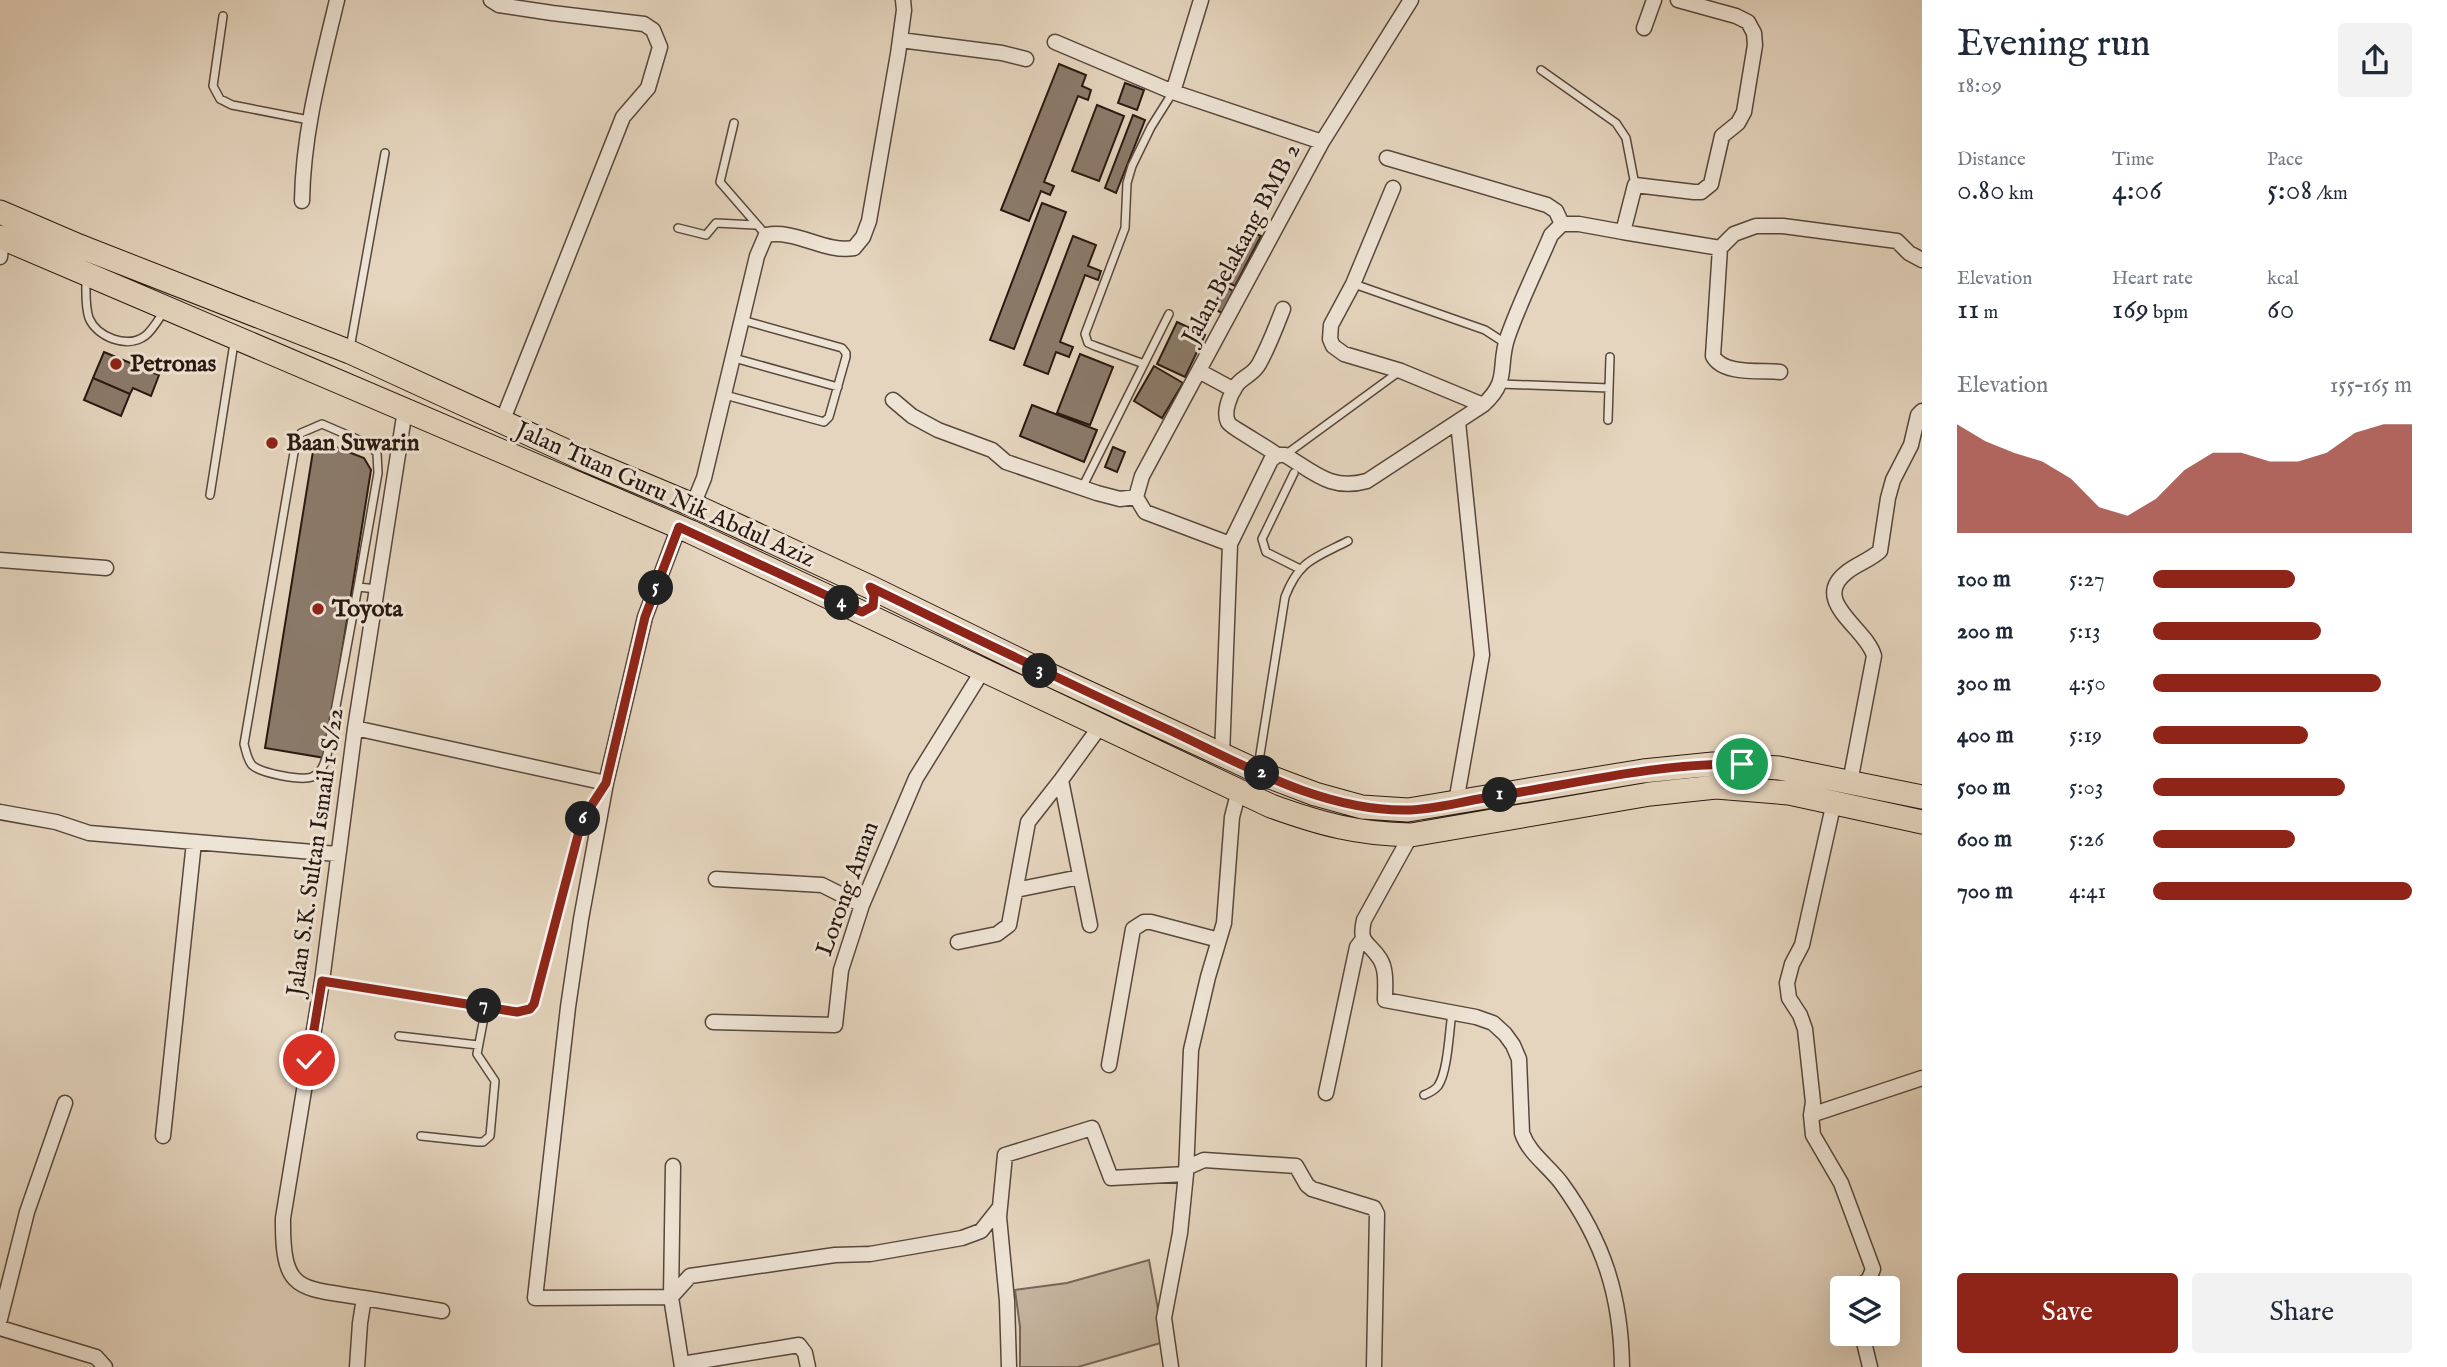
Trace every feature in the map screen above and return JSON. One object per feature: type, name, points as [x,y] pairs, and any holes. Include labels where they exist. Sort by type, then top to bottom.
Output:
[{"type":"main road","name":"Jalan Tuan Guru Nik Abdul Aziz","points":[[0,212],[79,246],[357,355],[502,422],[694,505],[1050,675],[1257,771],[1315,794],[1362,807],[1408,810],[1643,771],[1713,764],[1779,768],[1922,797]]},
{"type":"main road","name":"Jalan Tuan Guru Nik Abdul Aziz","points":[[1,244],[86,275],[679,527],[1239,790],[1284,810],[1347,830],[1411,835],[1650,794],[1716,787],[1789,793],[1922,822]]},
{"type":"main road","points":[[357,355],[357,390]]},
{"type":"main road","points":[[862,612],[873,606],[874,595],[870,587]]},
{"type":"street","points":[[302,201],[302,169],[309,120],[337,0]]},
{"type":"street","points":[[491,0],[499,5],[644,24],[653,30],[660,47],[648,88],[623,117],[502,422]]},
{"type":"street","points":[[694,505],[704,478],[734,358],[757,256],[760,230],[843,250],[854,248],[863,237],[869,221],[900,40],[903,0]]},
{"type":"street","points":[[1173,92],[1201,0]]},
{"type":"street","points":[[1322,142],[1410,0]]},
{"type":"street","points":[[1644,28],[1654,0]]},
{"type":"street","points":[[1623,232],[1635,185],[1694,192],[1707,189],[1713,178],[1721,136],[1738,123],[1744,113],[1755,45],[1754,33],[1748,22],[1736,16],[1678,0]]},
{"type":"street","points":[[900,40],[1002,53],[1026,59]]},
{"type":"street","name":"Jalan Belakang BMB 2","points":[[1055,42],[1173,92],[1322,142],[1142,476],[1136,497]]},
{"type":"street","points":[[1387,158],[1547,205],[1556,211],[1562,224]]},
{"type":"street","points":[[1393,188],[1353,284],[1331,325],[1329,339],[1333,346],[1344,354],[1401,371],[1483,405]]},
{"type":"street","points":[[1283,309],[1256,369],[1234,390],[1226,414],[1229,425],[1333,483],[1349,486],[1367,481],[1483,405],[1496,393],[1501,384],[1506,343],[1551,235],[1562,224],[1579,224],[1720,248]]},
{"type":"street","points":[[1780,372],[1728,368],[1716,362],[1713,356],[1720,248],[1734,234],[1755,226],[1783,226],[1897,240],[1909,253],[1922,260]]},
{"type":"street","points":[[1199,371],[1234,390]]},
{"type":"street","points":[[893,400],[912,416],[938,430],[992,450],[1006,462],[1082,489],[1120,499],[1136,497],[1145,512],[1230,544]]},
{"type":"street","name":"Jalan S.K. Sultan Ismail 1 S/22","points":[[405,410],[355,728],[322,981],[283,1218],[283,1245],[286,1266],[295,1279],[308,1289],[442,1311]]},
{"type":"street","points":[[1850,782],[1874,656],[1867,638],[1834,603],[1835,590],[1847,572],[1880,551],[1888,498],[1911,445],[1918,415],[1922,411]]},
{"type":"street","points":[[1456,802],[1482,655],[1458,422]]},
{"type":"street","points":[[1222,755],[1230,544],[1271,460],[1281,455]]},
{"type":"street","points":[[679,527],[645,617],[606,783],[568,1007],[535,1298],[671,1297],[691,1276],[835,1255],[870,1254],[962,1238],[981,1231],[1000,1207]]},
{"type":"street","points":[[0,561],[106,568]]},
{"type":"street","name":"Lorong Aman","points":[[713,1022],[835,1025],[841,970],[862,905],[916,778],[983,670]]},
{"type":"street","points":[[958,942],[997,934],[1006,929],[1011,920],[1028,822],[1101,725]]},
{"type":"street","points":[[355,728],[606,783]]},
{"type":"street","points":[[1061,780],[1090,925]]},
{"type":"street","points":[[1171,1367],[1164,1318],[1180,1233],[1186,1171],[1191,1050],[1224,923],[1232,817],[1239,790]]},
{"type":"street","points":[[1834,802],[1802,945],[1792,964],[1787,983],[1789,998],[1805,1029],[1813,1101],[1813,1135],[1841,1183],[1873,1269],[1870,1276]]},
{"type":"street","points":[[0,812],[56,822],[89,833],[337,854]]},
{"type":"street","points":[[1411,835],[1364,920],[1361,933],[1382,961],[1385,1000],[1452,1012],[1493,1023],[1513,1045],[1519,1059],[1522,1133],[1526,1145],[1546,1163],[1562,1184],[1597,1241],[1609,1269],[1622,1339],[1622,1367]]},
{"type":"street","points":[[163,1136],[194,842]]},
{"type":"street","points":[[1016,890],[1080,877]]},
{"type":"street","points":[[716,879],[818,884],[862,905]]},
{"type":"street","points":[[1109,1065],[1133,929],[1144,922],[1152,922],[1219,940]]},
{"type":"street","points":[[1326,1093],[1357,947],[1363,939]]},
{"type":"street","points":[[1811,1115],[1922,1078]]},
{"type":"street","points":[[0,1319],[27,1212],[65,1103]]},
{"type":"street","points":[[1009,1367],[1000,1207],[1005,1155],[1092,1128],[1111,1178],[1186,1171],[1204,1160],[1296,1166],[1312,1189],[1374,1208],[1377,1214],[1374,1367]]},
{"type":"street","points":[[673,1166],[671,1297],[682,1366],[799,1345],[805,1353],[808,1367]]},
{"type":"street","points":[[357,1367],[365,1298]]},
{"type":"street","points":[[0,1328],[96,1357],[105,1367]]},
{"type":"street","points":[[1865,1346],[1870,1367]]},
{"type":"lane","points":[[223,16],[213,86],[220,99],[232,105],[309,120]]},
{"type":"lane","points":[[1541,70],[1616,123],[1626,138],[1635,185]]},
{"type":"lane","points":[[1144,364],[1088,343],[1084,334],[1125,229],[1127,183],[1132,166],[1151,127],[1173,92]]},
{"type":"lane","points":[[734,123],[720,182],[760,230]]},
{"type":"lane","points":[[357,355],[385,153]]},
{"type":"lane","points":[[678,228],[706,235],[716,223],[760,230]]},
{"type":"lane","points":[[86,275],[89,318],[98,331],[114,340],[132,342],[146,335],[166,310]]},
{"type":"lane","points":[[1353,284],[1485,330],[1506,343]]},
{"type":"lane","points":[[1082,489],[1169,314]]},
{"type":"lane","points":[[725,395],[824,422],[830,417],[846,357],[845,350],[742,320]]},
{"type":"lane","points":[[210,495],[235,339]]},
{"type":"lane","points":[[1608,420],[1610,357]]},
{"type":"lane","points":[[734,358],[838,387]]},
{"type":"lane","points":[[1281,455],[1401,371]]},
{"type":"lane","points":[[1501,384],[1609,388]]},
{"type":"lane","points":[[322,424],[366,443],[377,453],[378,473],[358,587],[323,769],[314,777],[304,778],[264,772],[253,766],[244,744],[296,441],[302,433],[322,424]]},
{"type":"lane","points":[[1294,473],[1262,539],[1266,552],[1300,569]]},
{"type":"lane","points":[[1257,771],[1285,597],[1293,576],[1307,561],[1348,541]]},
{"type":"lane","points":[[358,587],[377,589]]},
{"type":"lane","points":[[322,981],[524,1011],[534,1004],[582,820],[606,783]]},
{"type":"lane","points":[[421,1136],[478,1142],[490,1136],[495,1081],[478,1058],[486,1006]]},
{"type":"lane","points":[[1424,1095],[1438,1086],[1443,1075],[1452,1012]]},
{"type":"lane","points":[[399,1036],[478,1045]]},
{"type":"shaded area","points":[[1149,1260],[1164,1342],[1078,1367],[1020,1367],[1020,1327],[1015,1290],[1067,1283]]},
{"type":"building","points":[[1059,64],[1086,75],[1082,86],[1091,90],[1088,100],[1078,96],[1044,182],[1054,186],[1050,195],[1041,191],[1029,221],[1001,210]]},
{"type":"building","points":[[1125,83],[1144,90],[1137,110],[1118,103]]},
{"type":"building","points":[[1097,105],[1124,116],[1099,181],[1072,171]]},
{"type":"building","points":[[1133,115],[1145,120],[1116,193],[1105,188]]},
{"type":"building","points":[[1042,203],[1066,212],[1014,349],[990,340]]},
{"type":"building","points":[[1252,232],[1261,236],[1235,286],[1227,282]]},
{"type":"building","points":[[1073,236],[1096,245],[1088,266],[1101,271],[1098,280],[1085,275],[1060,342],[1073,347],[1069,357],[1056,352],[1048,374],[1024,365]]},
{"type":"building","points":[[1224,286],[1233,291],[1222,313],[1213,308]]},
{"type":"building","points":[[1177,322],[1205,335],[1185,377],[1157,364]]},
{"type":"building","name":"Petronas","points":[[104,352],[159,375],[151,396],[133,388],[130,394],[93,378]]},
{"type":"building","points":[[1080,354],[1113,367],[1090,425],[1057,413]]},
{"type":"building","points":[[1154,366],[1183,383],[1162,418],[1134,401]]},
{"type":"building","points":[[93,378],[130,394],[121,416],[84,400]]},
{"type":"building","points":[[1032,405],[1097,430],[1084,462],[1020,436]]},
{"type":"building","name":"Toyota","points":[[315,439],[364,458],[371,470],[325,758],[265,748]]},
{"type":"building","points":[[1113,447],[1125,452],[1117,472],[1105,467]]},
{"type":"place","name":"Petronas","points":[[116,364]]},
{"type":"place","name":"Baan Suwarin","points":[[272,443]]},
{"type":"place","name":"Toyota","points":[[318,609]]},
{"type":"route","points":[[309,1060],[322,981],[517,1012],[530,1009],[534,1004],[582,820],[606,783],[645,617],[679,527],[862,612],[873,606],[874,595],[870,587],[1050,675],[1270,777],[1315,794],[1362,807],[1408,810],[1643,771],[1742,764]]}]
